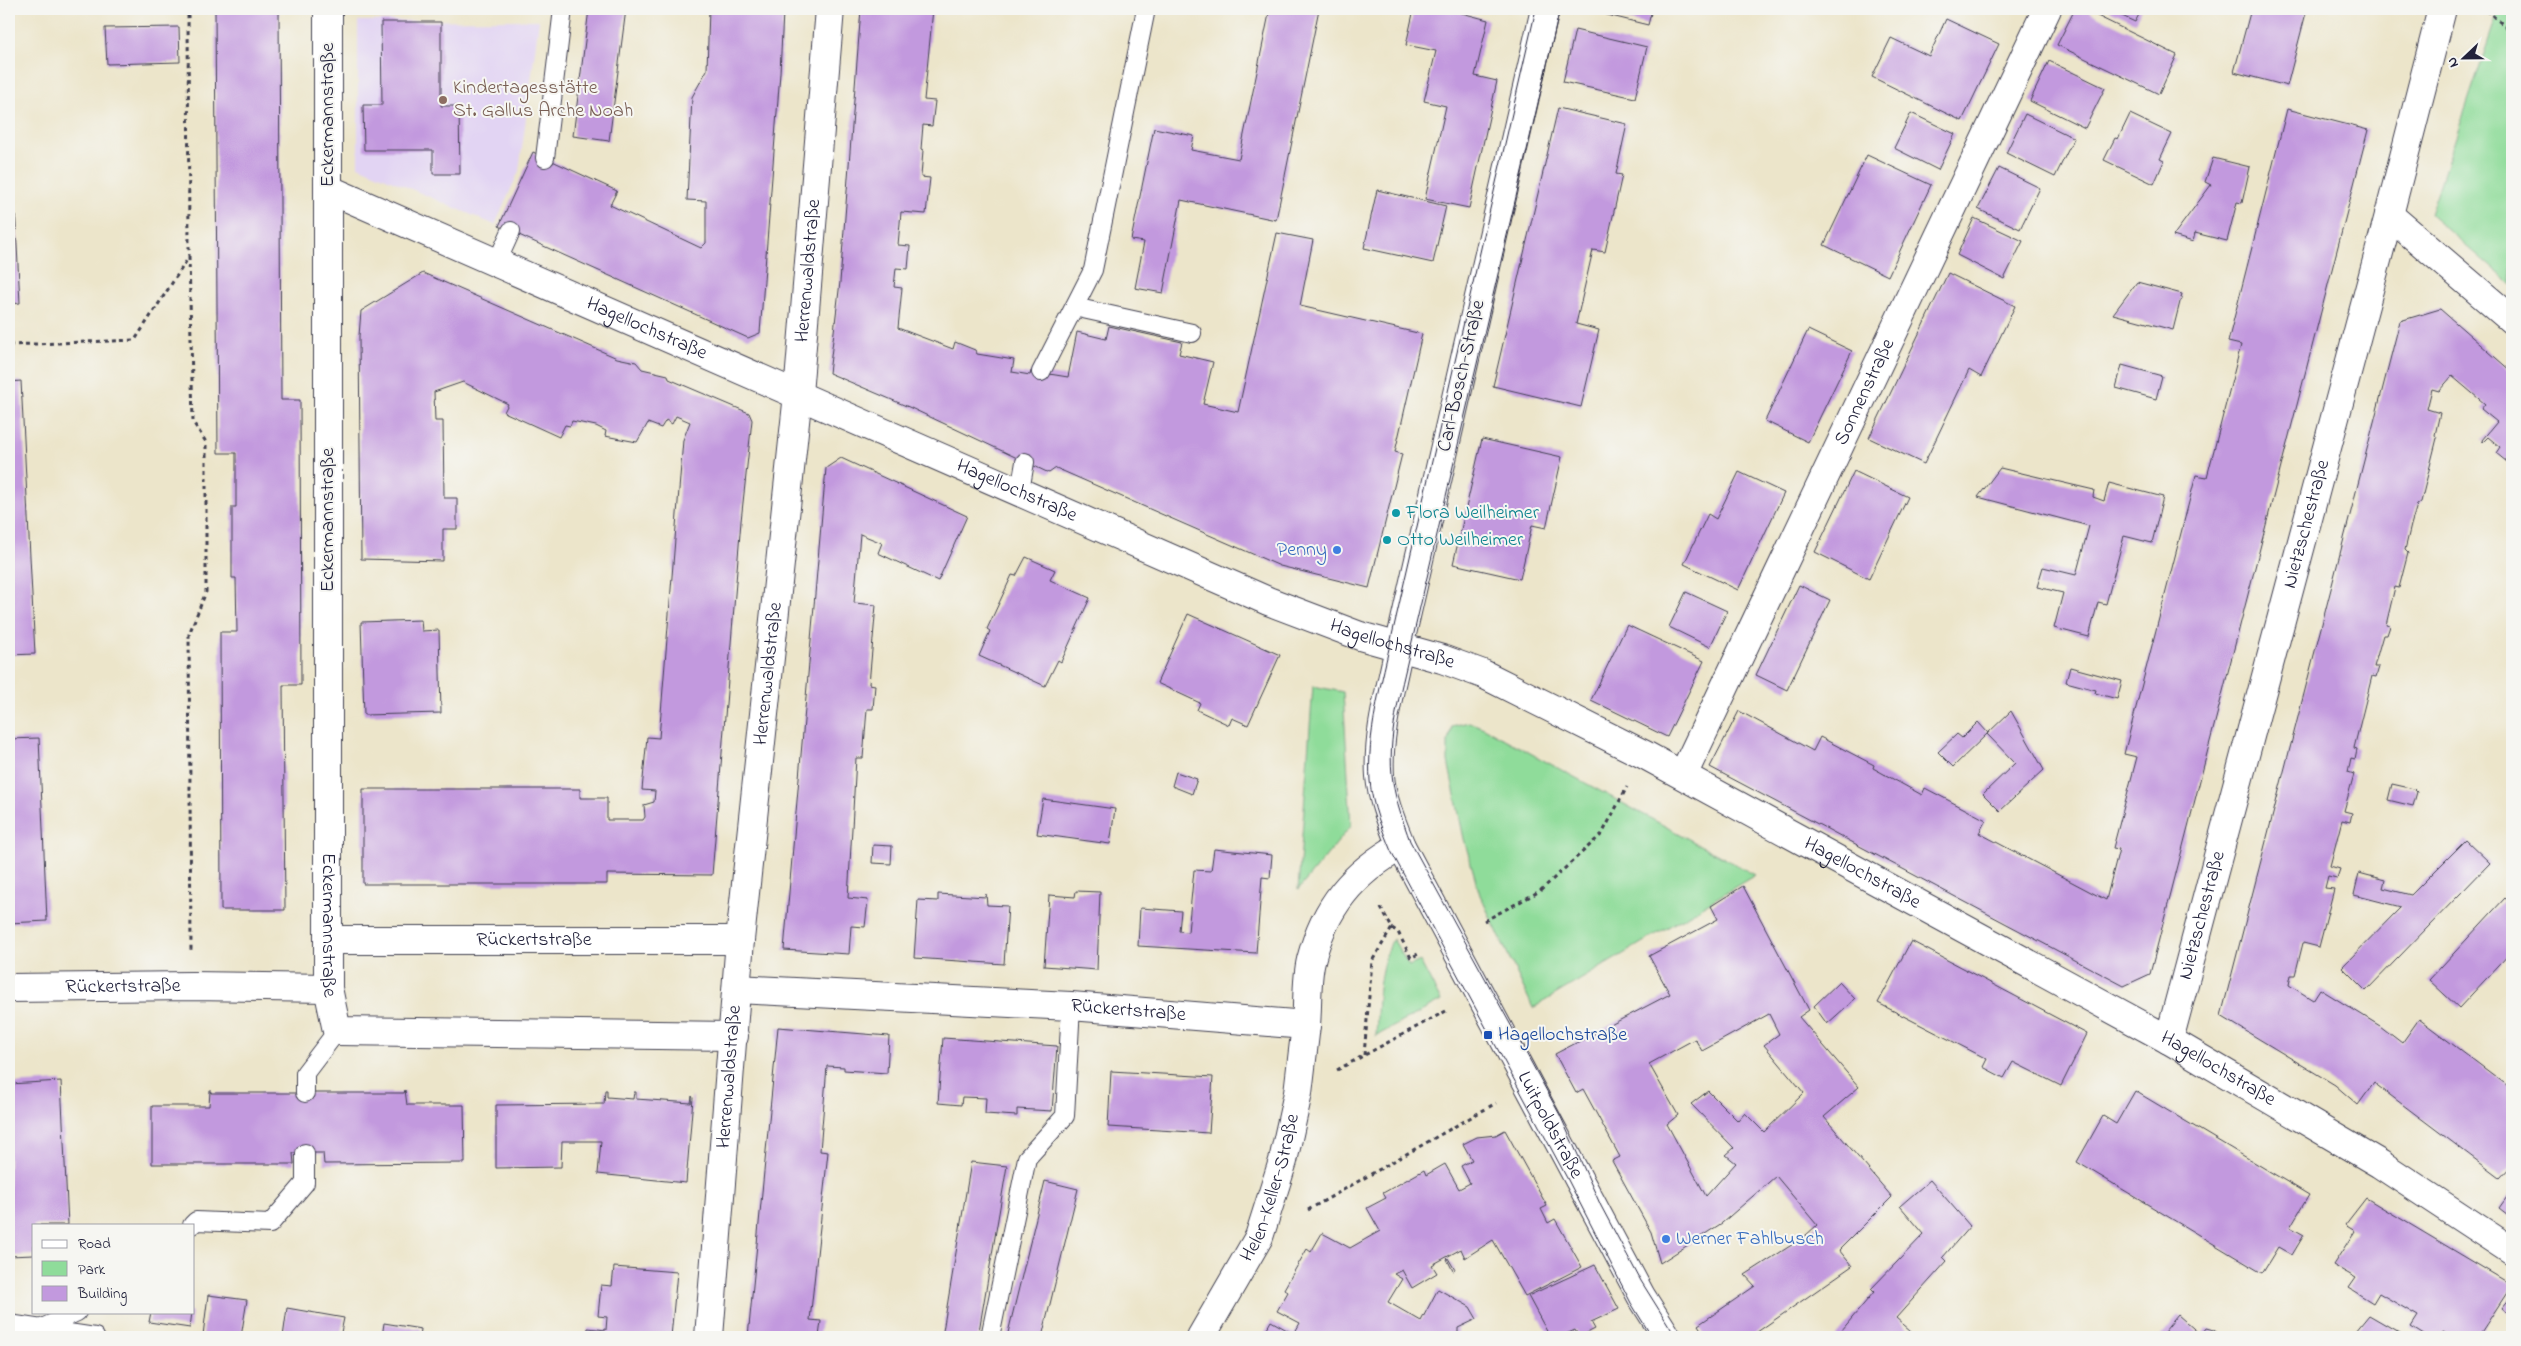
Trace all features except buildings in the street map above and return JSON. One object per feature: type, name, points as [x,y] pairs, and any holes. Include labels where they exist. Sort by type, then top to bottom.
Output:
[{"type":"street","name":"Eckermannstraße","points":[[328,9],[328,988],[337,1031]]},
{"type":"street","name":"Herrenwaldstraße","points":[[709,1337],[740,940],[798,394],[830,9]]},
{"type":"street","name":"Carl-Bosch-Straße","points":[[1380,744],[1399,647],[1545,9]]},
{"type":"street","name":"Sonnenstraße","points":[[1682,775],[2047,9]]},
{"type":"street","name":"Nietzschestraße","points":[[2169,1040],[2442,9]]},
{"type":"street","name":"Hagellochstraße","points":[[328,189],[1268,601],[1360,636],[1483,674],[1645,755],[2169,1040],[2380,1164],[2512,1251]]},
{"type":"street","points":[[2389,215],[2512,320]]},
{"type":"street","name":"Luitpoldstraße","points":[[1380,744],[1380,777],[1386,811],[1401,846],[1640,1296],[1667,1337]]},
{"type":"street","points":[[1306,1025],[1311,961],[1327,916],[1342,891],[1362,871],[1401,846]]},
{"type":"street","name":"Rückertstraße","points":[[328,940],[740,940]]},
{"type":"street","name":"Rückertstraße","points":[[9,988],[192,986],[328,988]]},
{"type":"street","name":"Rückertstraße","points":[[737,989],[1071,1006],[1306,1025]]},
{"type":"street","name":"Helen-Keller-Straße","points":[[1201,1337],[1259,1237],[1283,1161],[1298,1092],[1306,1025]]},
{"type":"street","points":[[337,1031],[734,1036]]},
{"type":"lane","points":[[545,158],[563,9]]},
{"type":"lane","points":[[1041,372],[1093,270],[1146,9]]},
{"type":"lane","points":[[497,262],[511,231]]},
{"type":"lane","points":[[1074,307],[1192,333]]},
{"type":"lane","points":[[1020,491],[1025,462]]},
{"type":"lane","points":[[990,1337],[1027,1158],[1065,1116],[1071,1006]]},
{"type":"lane","points":[[305,1093],[306,1073],[337,1031]]},
{"type":"lane","points":[[193,1224],[196,1222],[270,1224],[305,1183],[305,1153]]},
{"type":"lane","points":[[40,1329],[73,1314]]},
{"type":"lane","points":[[9,1324],[95,1337]]},
{"type":"path","points":[[188,9],[189,257],[193,422],[206,442],[206,592],[189,634],[192,986]]},
{"type":"path","points":[[2478,9],[2487,11],[2512,32]]},
{"type":"path","points":[[9,345],[135,340],[189,257]]},
{"type":"path","points":[[1475,926],[1540,891],[1602,834],[1645,755]]},
{"type":"path","points":[[1362,871],[1392,928],[1398,932],[1411,958],[1420,953]]},
{"type":"path","points":[[1364,1055],[1372,961],[1392,928]]},
{"type":"path","points":[[1298,1092],[1451,1008]]},
{"type":"path","points":[[1259,1237],[1498,1102]]},
{"type":"shaded area","name":"Kindertagesstätte St. Gallus Arche Noah","points":[[539,20],[519,171],[495,225],[358,166],[358,21]]},
{"type":"green space","points":[[2499,9],[2512,9],[2512,285],[2430,214]]},
{"type":"green space","points":[[1313,686],[1343,692],[1351,826],[1298,890]]},
{"type":"green space","points":[[1469,722],[1484,728],[1755,875],[1533,1008],[1480,895],[1464,839],[1448,761],[1448,742],[1452,726]]},
{"type":"green space","points":[[1393,939],[1409,966],[1420,961],[1441,1001],[1376,1036],[1381,974]]},
{"type":"tram line","points":[[1536,9],[1378,695],[1370,747],[1370,781],[1375,808],[1391,851],[1567,1178],[1631,1303],[1652,1337]]},
{"type":"tram line","points":[[1560,9],[1399,699],[1393,732],[1391,766],[1396,797],[1410,841],[1560,1115],[1601,1206],[1641,1281],[1676,1337]]},
{"type":"place","name":"Kindertagesstätte St. Gallus Arche Noah","points":[[443,100]]},
{"type":"place","name":"Flora Weilheimer","points":[[1396,513]]},
{"type":"place","name":"Otto Weilheimer","points":[[1387,540]]},
{"type":"place","name":"Penny","points":[[1337,550]]},
{"type":"place","name":"Hagellochstraße","points":[[1488,1035]]},
{"type":"place","name":"Werner Fahlbusch","points":[[1666,1239]]}]
